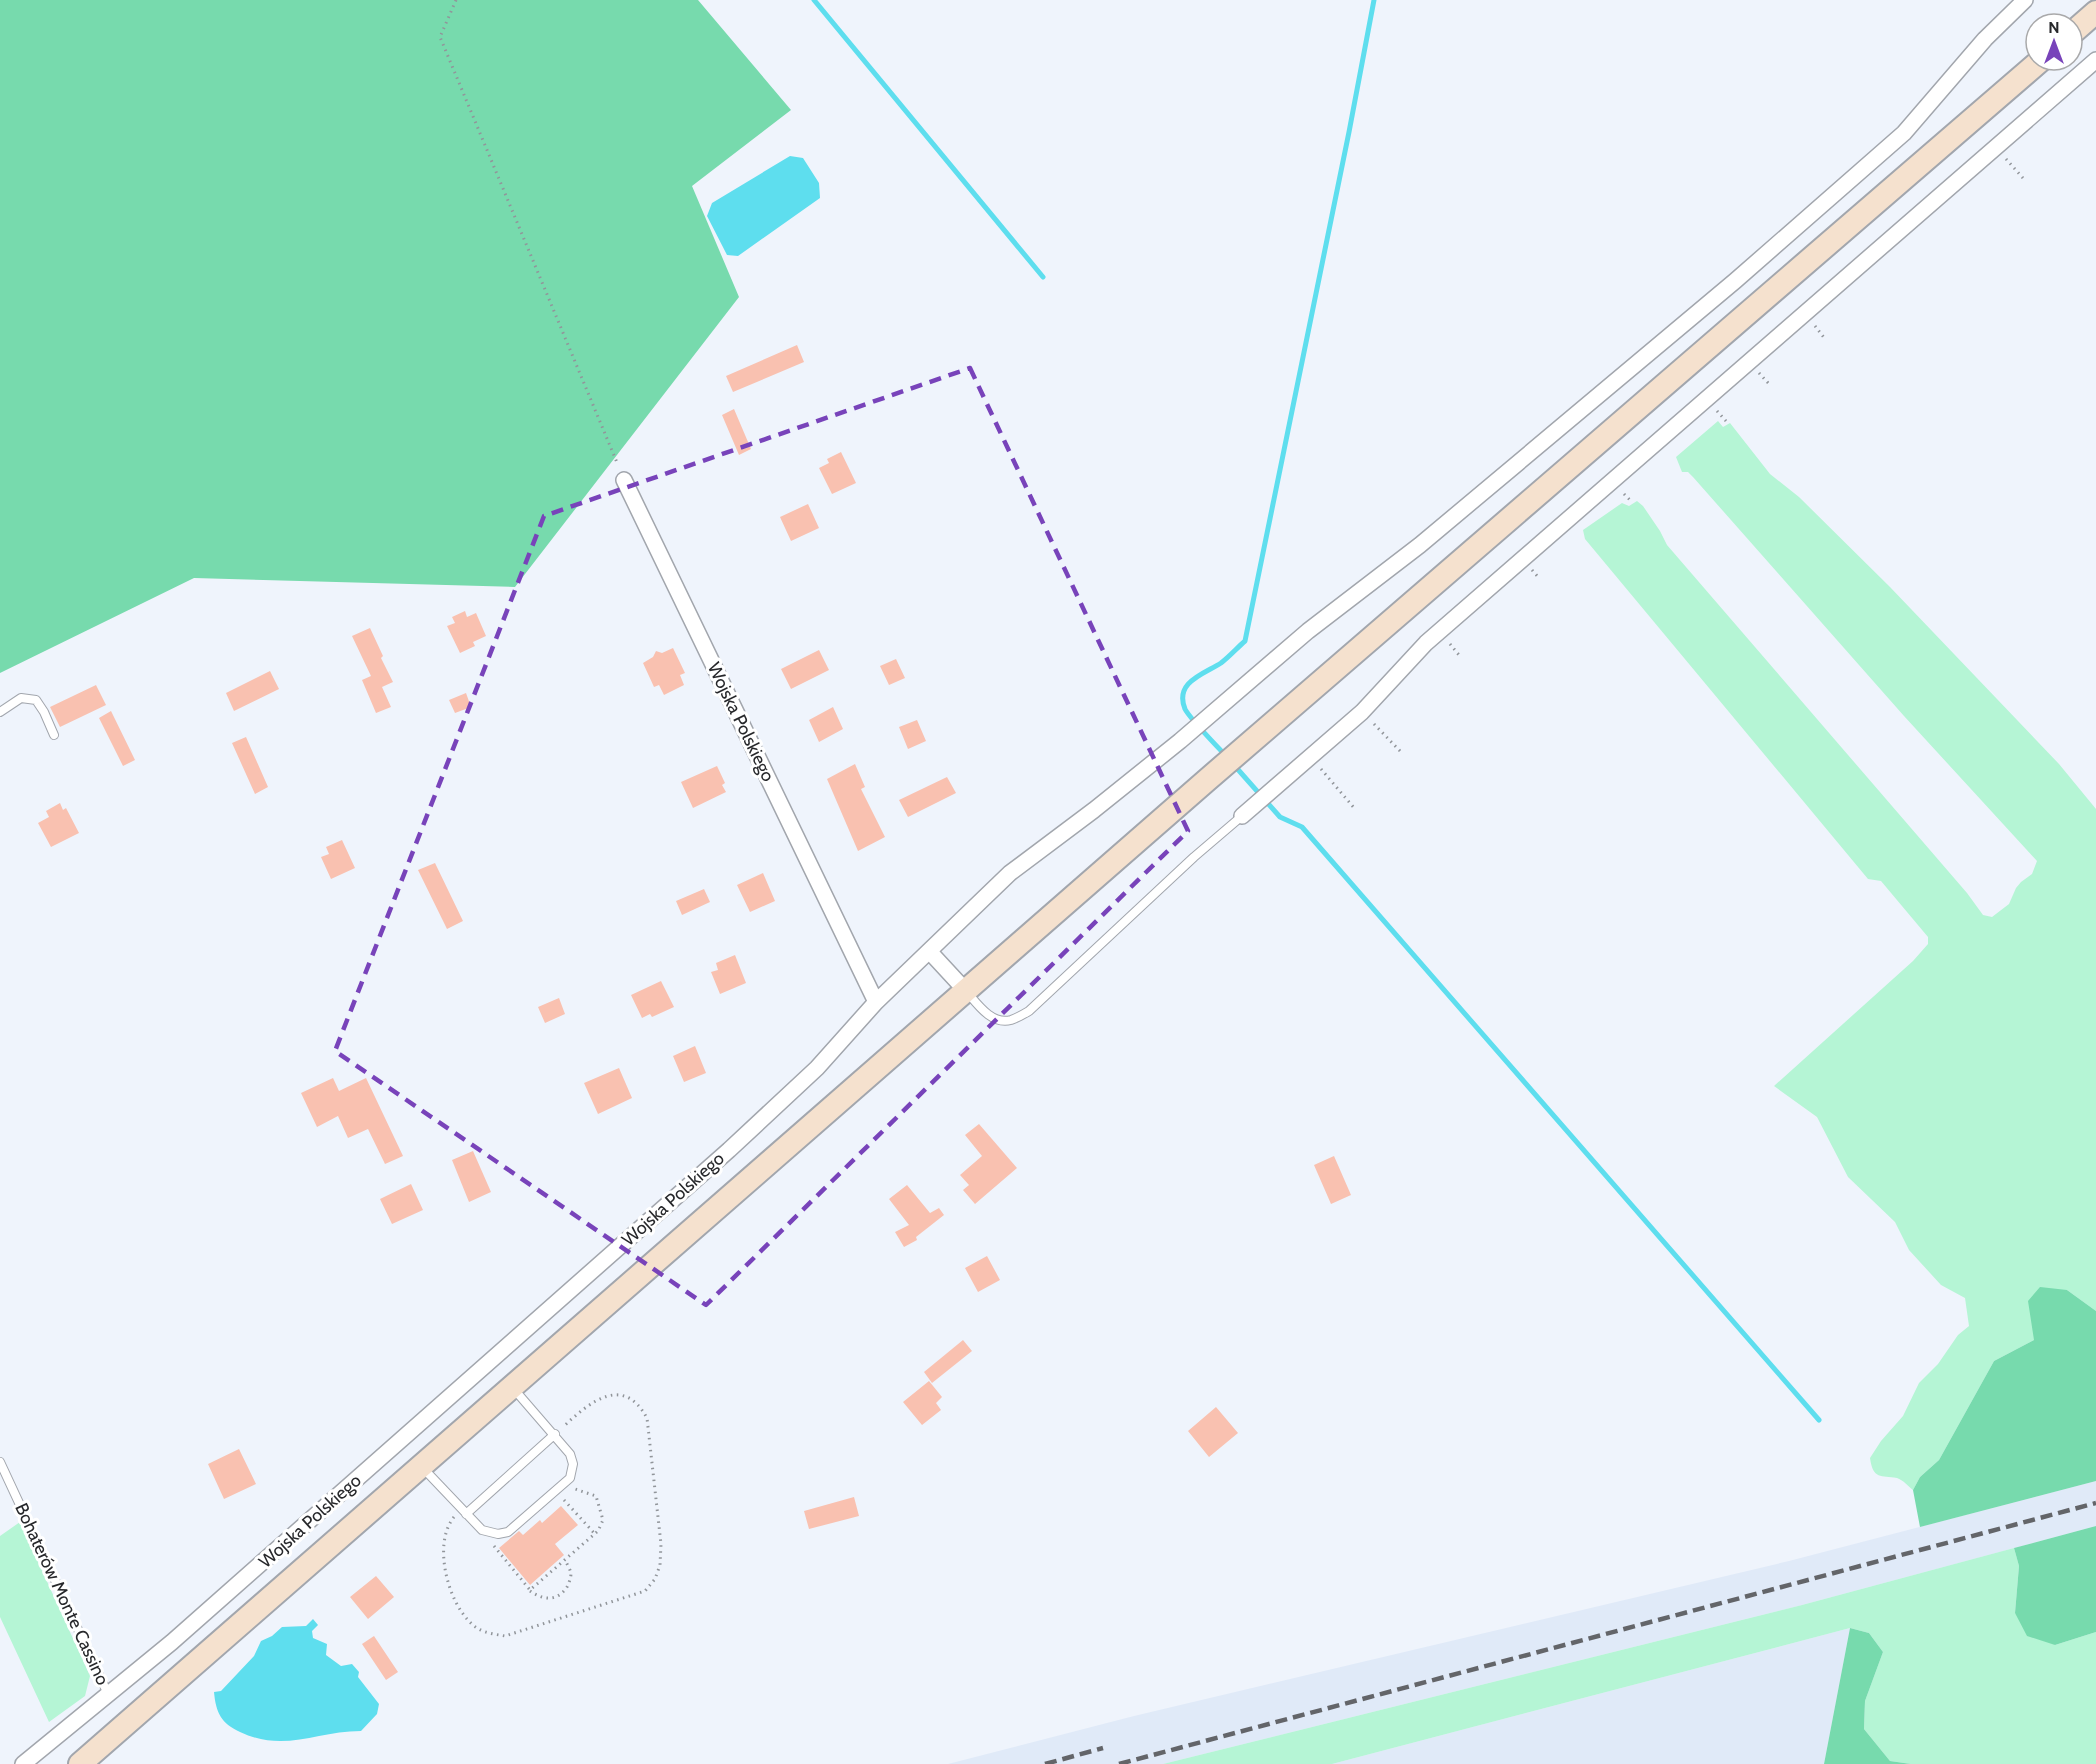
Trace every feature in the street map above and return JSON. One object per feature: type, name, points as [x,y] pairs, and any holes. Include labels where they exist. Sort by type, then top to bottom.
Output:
[{"type":"main road","points":[[2084,22],[2096,12]]},
{"type":"main road","name":"Wojska Polskiego","points":[[80,1764],[1207,780],[2027,72]]},
{"type":"street","points":[[876,1002],[1010,873],[1180,741],[1308,631],[1438,530],[1735,281],[1904,133],[1985,39],[2025,0]]},
{"type":"street","points":[[1242,816],[1362,712],[1426,643],[2096,60]]},
{"type":"street","name":"Wojska Polskiego","points":[[23,1764],[172,1642],[691,1183],[817,1068],[876,1002],[624,480]]},
{"type":"street","points":[[929,951],[966,991]]},
{"type":"lane","points":[[0,712],[21,698],[36,700],[54,735]]},
{"type":"lane","points":[[966,991],[983,1010],[994,1018],[1009,1021],[1029,1011],[1194,857],[1242,816]]},
{"type":"lane","points":[[421,1466],[482,1530],[498,1534],[508,1532],[570,1478],[573,1464],[570,1454],[512,1386]]},
{"type":"lane","points":[[464,1511],[555,1434]]},
{"type":"lane","name":"Bohaterów Monte Cassino","points":[[0,1462],[108,1694]]},
{"type":"path","points":[[456,0],[440,37],[624,480]]},
{"type":"path","points":[[1996,146],[2023,178]]},
{"type":"path","points":[[1362,712],[1401,752]]},
{"type":"path","points":[[1311,756],[1355,809]]},
{"type":"path","points":[[464,1511],[451,1521],[446,1534],[443,1552],[447,1582],[458,1604],[473,1625],[490,1634],[505,1636],[645,1591],[655,1579],[660,1565],[661,1544],[647,1418],[639,1404],[622,1395],[603,1396],[586,1406],[555,1434]]},
{"type":"path","points":[[530,1590],[595,1534],[603,1520],[596,1496],[577,1489],[557,1489]]},
{"type":"path","points":[[557,1489],[595,1534]]},
{"type":"path","points":[[482,1530],[530,1590],[540,1598],[551,1599],[561,1595],[569,1584],[571,1572],[565,1560]]},
{"type":"highlighted area","points":[[970,368],[1188,831],[706,1305],[335,1051],[544,516]]},
{"type":"shaded area","points":[[2096,1481],[2096,1526],[1802,1605],[1163,1764],[948,1764],[1134,1716],[1789,1561]]},
{"type":"shaded area","points":[[1850,1628],[1824,1764],[1332,1764]]},
{"type":"green space","points":[[0,0],[698,0],[791,110],[692,186],[739,297],[515,587],[194,578],[0,673]]},
{"type":"green space","points":[[1718,421],[1723,427],[1730,423],[1770,474],[1799,497],[1890,587],[2059,764],[2096,809],[2096,1311],[2067,1290],[2034,1340],[1994,1361],[1939,1460],[1920,1477],[1913,1490],[1897,1478],[1876,1473],[1870,1458],[1881,1441],[1903,1416],[1919,1383],[1938,1364],[1958,1335],[1969,1326],[1965,1298],[1941,1285],[1909,1250],[1895,1222],[1848,1177],[1817,1117],[1774,1086],[1913,961],[1928,944],[1928,937],[1881,881],[1868,879],[1585,539],[1583,530],[1622,503],[1629,506],[1637,501],[1643,506],[1667,545],[1967,893],[1983,915],[1992,917],[2009,904],[2016,888],[2032,874],[2037,861],[1904,716],[1693,477],[1688,472],[1682,472],[1676,457]]},
{"type":"green space","points":[[2040,1287],[2067,1290],[2096,1311],[2096,1481],[1920,1527],[1913,1490],[1920,1477],[1939,1460],[1994,1361],[2034,1340],[2028,1301]]},
{"type":"green space","points":[[20,1522],[90,1676],[85,1696],[49,1722],[0,1617],[0,1536]]},
{"type":"green space","points":[[2096,1526],[2096,1632],[2055,1645],[2027,1636],[2015,1613],[2019,1566],[2014,1548]]},
{"type":"green space","points":[[2014,1548],[2019,1566],[2015,1613],[2055,1645],[2096,1632],[2096,1764],[1911,1764],[1890,1761],[1864,1729],[1865,1701],[1883,1652],[1869,1633],[1850,1628],[1332,1764],[1163,1764],[1802,1605]]},
{"type":"green space","points":[[1850,1628],[1869,1633],[1883,1652],[1865,1701],[1864,1729],[1890,1761],[1911,1764],[1824,1764]]},
{"type":"water","points":[[790,156],[803,158],[819,183],[820,198],[738,256],[727,255],[707,216],[712,203]]},
{"type":"water","points":[[313,1619],[318,1625],[312,1631],[313,1638],[327,1644],[326,1655],[341,1666],[352,1664],[359,1672],[358,1677],[379,1704],[377,1714],[361,1731],[286,1741],[256,1738],[228,1725],[218,1712],[214,1692],[221,1691],[254,1656],[261,1641],[272,1636],[282,1627],[306,1626]]},
{"type":"building","points":[[797,345],[804,362],[733,392],[726,376]]},
{"type":"building","points":[[734,409],[751,449],[739,455],[722,415]]},
{"type":"building","points":[[841,452],[856,483],[832,494],[819,468],[829,463],[827,459]]},
{"type":"building","points":[[808,504],[819,528],[791,541],[780,517]]},
{"type":"building","points":[[465,611],[467,617],[476,613],[486,636],[473,642],[475,646],[460,653],[447,626],[455,623],[452,617]]},
{"type":"building","points":[[370,628],[393,682],[382,687],[391,707],[376,713],[362,680],[371,676],[352,636]]},
{"type":"building","points":[[673,648],[685,673],[680,675],[684,685],[664,695],[659,685],[654,687],[643,663],[653,657],[656,651],[662,653]]},
{"type":"building","points":[[819,650],[829,670],[791,689],[781,669]]},
{"type":"building","points":[[896,659],[905,678],[889,685],[880,666]]},
{"type":"building","points":[[270,671],[279,689],[234,711],[226,693]]},
{"type":"building","points":[[96,685],[106,705],[60,727],[50,707]]},
{"type":"building","points":[[466,693],[471,707],[455,713],[449,700]]},
{"type":"building","points":[[833,707],[843,729],[819,742],[809,720]]},
{"type":"building","points":[[111,711],[135,760],[123,766],[99,718]]},
{"type":"building","points":[[917,720],[926,741],[908,749],[899,727]]},
{"type":"building","points":[[246,737],[268,787],[255,794],[232,743]]},
{"type":"building","points":[[855,764],[865,787],[861,789],[885,837],[858,851],[827,779]]},
{"type":"building","points":[[717,766],[725,783],[722,785],[726,792],[693,808],[681,782]]},
{"type":"building","points":[[947,777],[956,793],[908,817],[899,800]]},
{"type":"building","points":[[60,803],[63,810],[66,808],[79,833],[51,847],[38,823],[49,817],[46,811]]},
{"type":"building","points":[[342,840],[355,868],[331,879],[321,857],[329,854],[326,847]]},
{"type":"building","points":[[435,863],[463,921],[447,929],[418,870]]},
{"type":"building","points":[[763,873],[775,901],[750,912],[737,885]]},
{"type":"building","points":[[704,889],[710,902],[682,915],[676,901]]},
{"type":"building","points":[[735,955],[746,983],[720,994],[711,972],[718,970],[716,963]]},
{"type":"building","points":[[661,981],[674,1007],[652,1017],[650,1014],[642,1018],[631,995]]},
{"type":"building","points":[[559,998],[565,1014],[545,1023],[538,1007]]},
{"type":"building","points":[[695,1046],[706,1073],[684,1082],[673,1056]]},
{"type":"building","points":[[619,1068],[632,1098],[598,1114],[584,1083]]},
{"type":"building","points":[[333,1078],[339,1091],[366,1078],[403,1156],[385,1164],[368,1129],[348,1138],[338,1116],[317,1127],[301,1093]]},
{"type":"building","points":[[979,1124],[1017,1168],[975,1204],[963,1190],[969,1185],[960,1175],[982,1156],[965,1135]]},
{"type":"building","points":[[473,1151],[491,1192],[469,1202],[452,1160]]},
{"type":"building","points":[[1334,1156],[1351,1195],[1331,1204],[1314,1165]]},
{"type":"building","points":[[411,1184],[423,1210],[392,1224],[380,1199]]},
{"type":"building","points":[[907,1185],[930,1213],[939,1208],[944,1215],[916,1237],[917,1240],[904,1247],[895,1232],[909,1225],[889,1199]]},
{"type":"building","points":[[987,1256],[1000,1280],[978,1292],[965,1268]]},
{"type":"building","points":[[963,1340],[972,1351],[932,1383],[924,1372]]},
{"type":"building","points":[[929,1381],[942,1397],[936,1403],[941,1410],[922,1425],[903,1402]]},
{"type":"building","points":[[1216,1407],[1238,1433],[1209,1457],[1188,1431]]},
{"type":"building","points":[[239,1449],[256,1484],[224,1499],[208,1464]]},
{"type":"building","points":[[854,1497],[859,1516],[809,1529],[804,1511]]},
{"type":"building","points":[[561,1506],[578,1525],[555,1544],[564,1555],[530,1585],[499,1548],[519,1531],[523,1535],[540,1520],[542,1523]]},
{"type":"building","points":[[376,1576],[394,1597],[368,1619],[350,1597]]},
{"type":"building","points":[[374,1636],[398,1672],[386,1680],[362,1644]]},
{"type":"waterway","points":[[814,0],[1043,277]]},
{"type":"waterway","points":[[1226,756],[1185,709],[1184,692],[1192,680],[1221,663],[1245,641],[1374,0]]},
{"type":"waterway","points":[[1234,765],[1280,817],[1302,827],[1819,1420]]},
{"type":"railway","points":[[1119,1764],[2096,1503]]},
{"type":"railway","points":[[1045,1764],[1103,1748]]}]
